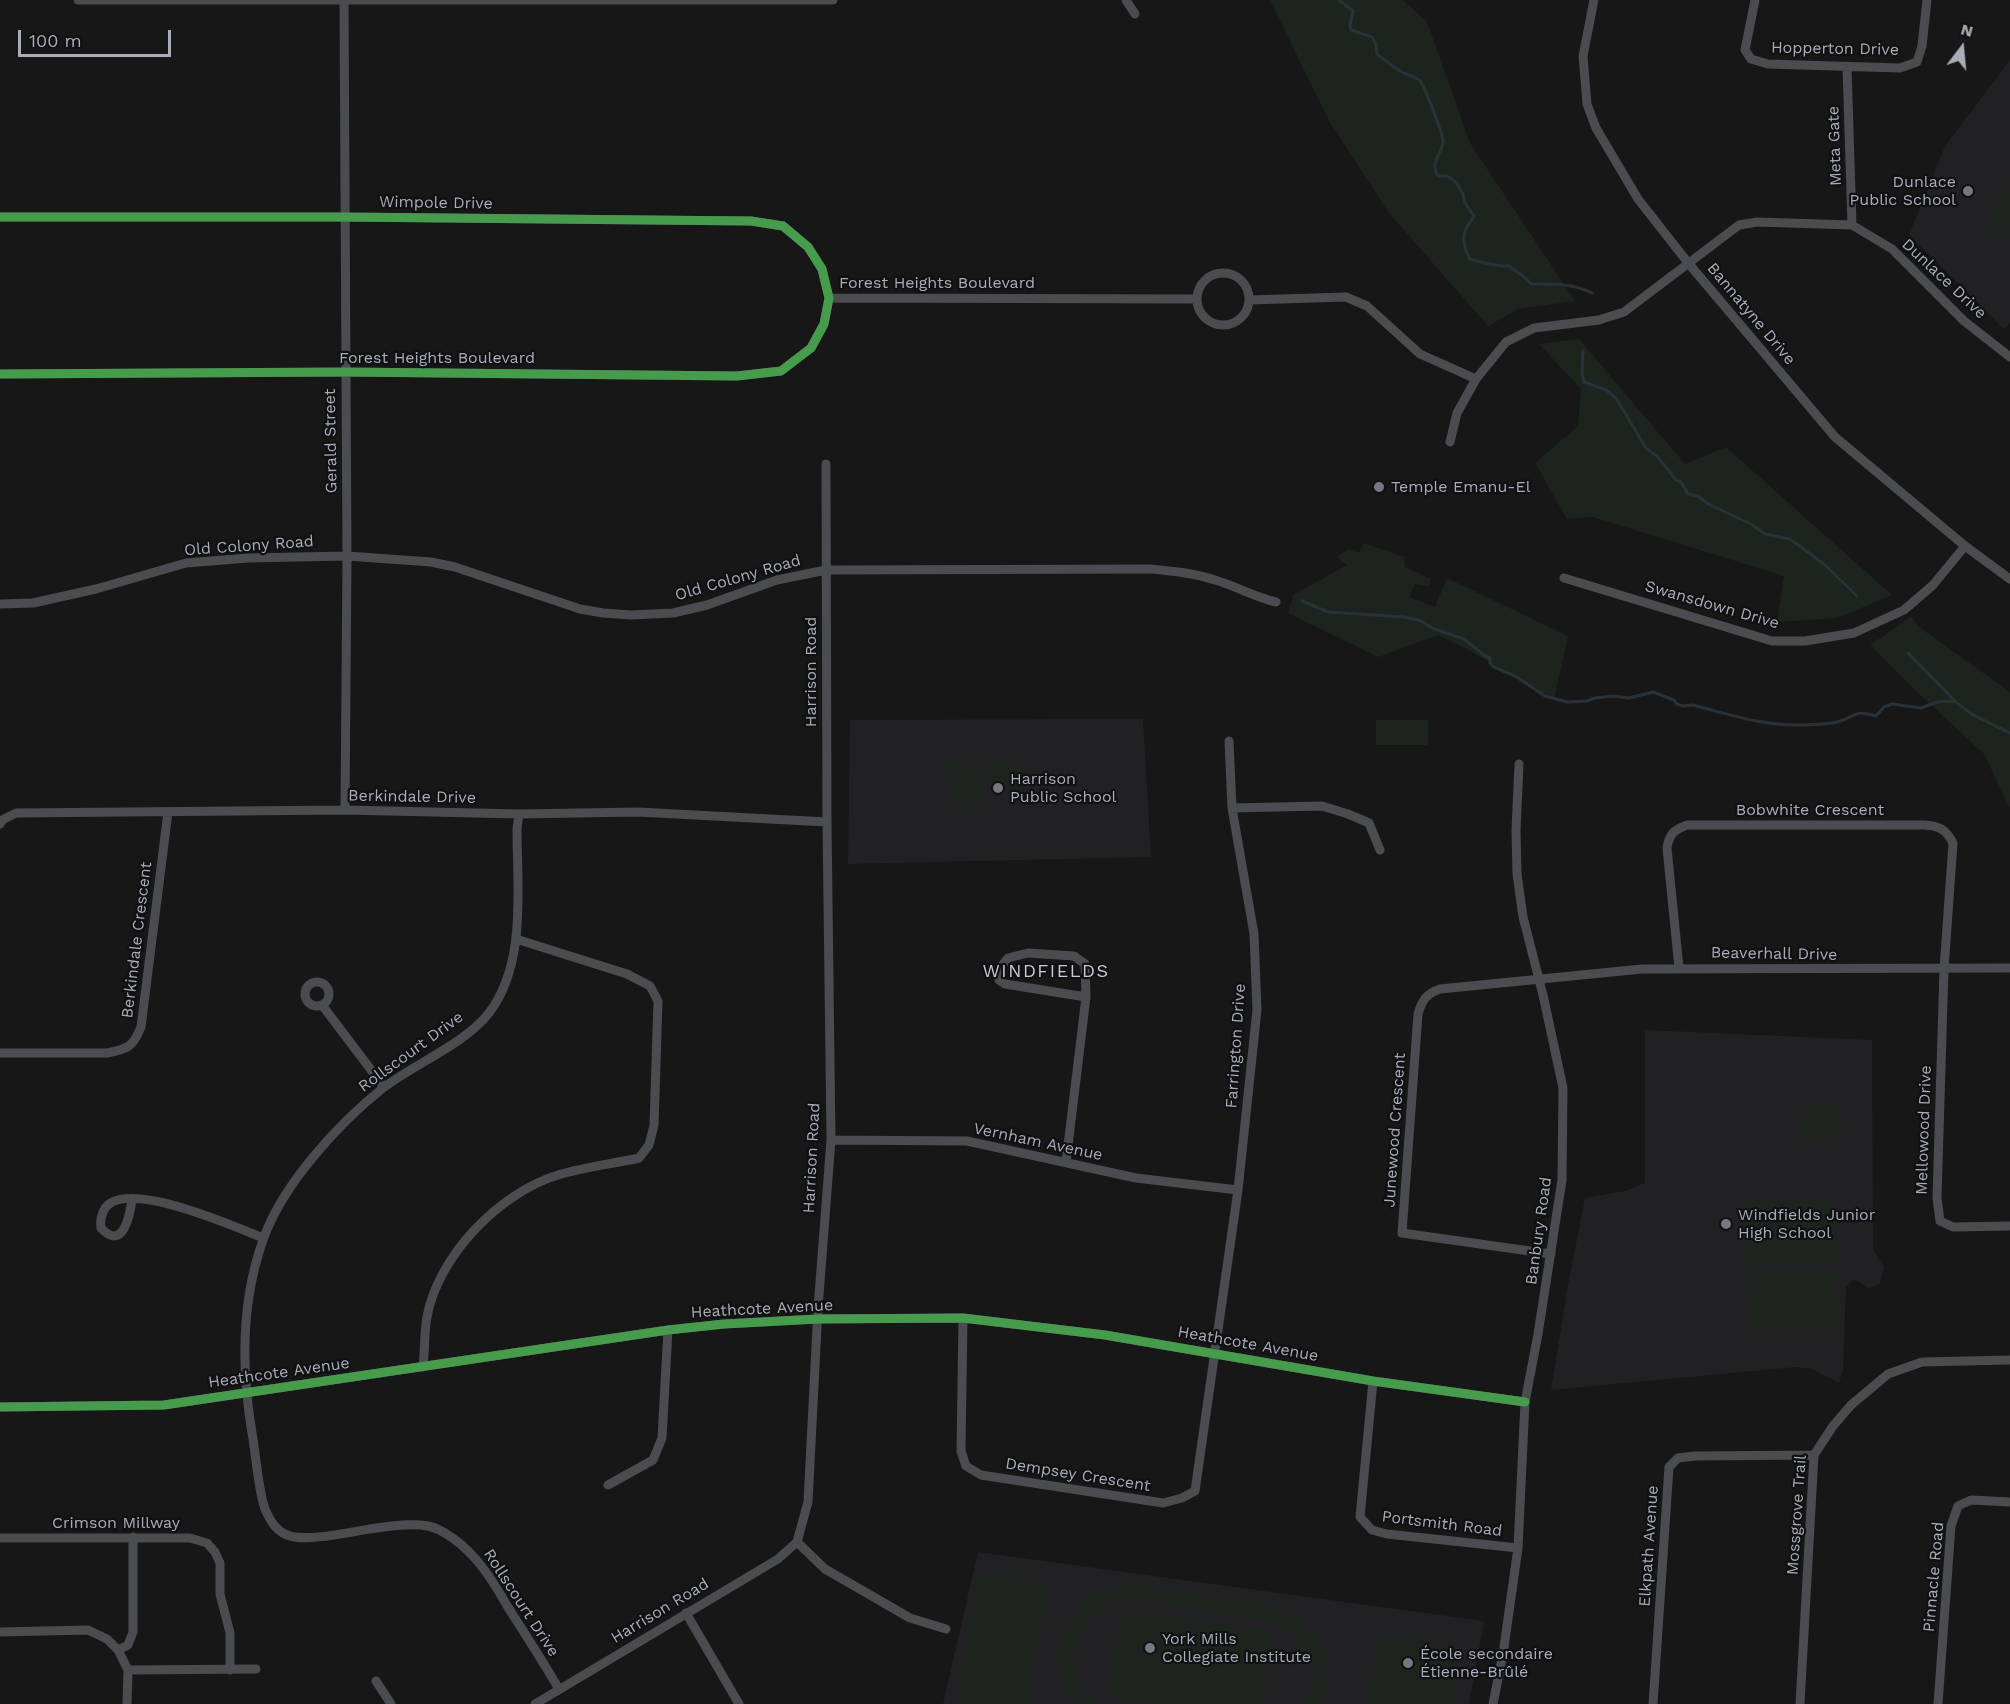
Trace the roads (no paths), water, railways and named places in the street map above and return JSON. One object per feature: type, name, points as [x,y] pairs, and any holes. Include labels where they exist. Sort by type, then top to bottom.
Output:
[{"type":"street","points":[[78,0],[833,0]]},
{"type":"street","points":[[1126,0],[1135,14]]},
{"type":"street","name":"Bannatyne Drive","points":[[1594,0],[1583,56],[1587,104],[1596,128],[1638,199],[1689,264],[1835,437],[1965,546],[2010,579]]},
{"type":"street","name":"Hopperton Drive","points":[[1755,0],[1745,50],[1751,59],[1768,64],[1900,68],[1917,62],[1922,46],[1928,0]]},
{"type":"street","name":"Gerald Street","points":[[344,1],[347,556],[345,810]]},
{"type":"street","name":"Meta Gate","points":[[1847,67],[1852,225]]},
{"type":"street","name":"Wimpole Drive","points":[[0,217],[344,217],[751,221],[783,226],[808,247],[822,269],[830,298]]},
{"type":"street","name":"Dunlace Drive","points":[[1450,442],[1457,413],[1476,379],[1506,342],[1534,328],[1599,320],[1624,312],[1739,225],[1758,222],[1852,225],[1892,249],[1964,321],[2010,357]]},
{"type":"street","points":[[1223,273],[1240,280],[1247,291],[1248,300],[1243,315],[1230,324],[1223,325],[1208,321],[1202,314],[1197,299],[1203,282],[1210,276],[1223,273]]},
{"type":"street","points":[[1248,300],[1346,297],[1367,306],[1420,354],[1476,379]]},
{"type":"street","name":"Forest Heights Boulevard","points":[[0,374],[345,372],[736,376],[781,371],[811,348],[824,324],[830,298],[1197,299]]},
{"type":"street","name":"Harrison Road","points":[[535,1704],[778,1559],[797,1542],[808,1502],[831,1140],[826,464]]},
{"type":"street","name":"Swansdown Drive","points":[[1564,578],[1772,641],[1805,641],[1854,633],[1904,610],[1933,585],[1965,546]]},
{"type":"street","name":"Old Colony Road","points":[[0,604],[44,601],[96,589],[186,563],[248,558],[347,556],[431,561],[580,609],[631,615],[673,613],[707,605],[777,580],[826,570],[1150,569],[1200,575],[1218,580],[1258,598],[1276,602]]},
{"type":"street","name":"Farrington Drive","points":[[1214,1354],[1238,1190],[1257,1010],[1254,934],[1232,808],[1229,741]]},
{"type":"street","name":"Banbury Road","points":[[1493,1704],[1503,1654],[1518,1548],[1525,1401],[1562,1180],[1563,1088],[1523,917],[1517,874],[1519,764]]},
{"type":"street","points":[[1232,808],[1322,806],[1348,814],[1369,824],[1380,850]]},
{"type":"street","name":"Berkindale Drive","points":[[0,824],[2,820],[16,813],[345,810],[519,814],[638,812],[827,822]]},
{"type":"street","name":"Berkindale Crescent","points":[[0,1053],[106,1053],[124,1050],[135,1042],[141,1027],[168,812]]},
{"type":"street","name":"Rollscourt Drive","points":[[519,814],[516,939],[509,975],[489,1013],[465,1035],[384,1087],[345,1121],[313,1157],[287,1192],[263,1238],[248,1295],[244,1356],[246,1394],[264,1506],[274,1527],[289,1536],[313,1538],[407,1525],[430,1526],[449,1536],[472,1554],[490,1578],[559,1689]]},
{"type":"street","name":"Bobwhite Crescent","points":[[1679,968],[1667,848],[1669,837],[1677,829],[1688,825],[1924,825],[1937,826],[1948,832],[1953,843],[1944,969]]},
{"type":"street","points":[[423,1367],[427,1316],[438,1282],[460,1244],[494,1211],[533,1185],[558,1175],[639,1158],[650,1145],[654,1125],[658,1001],[650,987],[627,974],[516,939]]},
{"type":"street","points":[[1066,1162],[1086,997],[1085,964],[1074,956],[1028,953],[1008,958],[999,969],[999,980],[1005,984],[1086,997]]},
{"type":"street","name":"Beaverhall Drive","points":[[1539,979],[1605,971],[1679,968],[2010,968]]},
{"type":"street","name":"Mellowood Drive","points":[[1944,969],[1937,1198],[1940,1221],[1953,1227],[2010,1226]]},
{"type":"street","name":"Junewood Crescent","points":[[1539,979],[1440,989],[1430,992],[1421,1001],[1418,1014],[1402,1233],[1551,1254]]},
{"type":"street","points":[[322,1005],[384,1087]]},
{"type":"street","name":"Vernham Avenue","points":[[831,1140],[967,1141],[1136,1178],[1238,1190]]},
{"type":"street","points":[[132,1199],[168,1203],[217,1219],[263,1238]]},
{"type":"street","name":"Heathcote Avenue","points":[[0,1407],[164,1405],[668,1330],[724,1324],[818,1319],[963,1318],[1106,1335],[1373,1381],[1525,1401]]},
{"type":"street","name":"Dempsey Crescent","points":[[963,1318],[961,1451],[966,1466],[981,1475],[1163,1503],[1182,1498],[1195,1491],[1214,1354]]},
{"type":"street","points":[[608,1485],[653,1460],[662,1438],[668,1330]]},
{"type":"street","name":"Mossgrove Trail","points":[[1800,1704],[1814,1455],[1833,1426],[1851,1405],[1888,1374],[1922,1362],[2010,1360]]},
{"type":"street","name":"Portsmith Road","points":[[1373,1381],[1360,1516],[1372,1530],[1387,1534],[1518,1548]]},
{"type":"street","name":"Elkpath Avenue","points":[[1653,1704],[1670,1467],[1677,1458],[1695,1455],[1814,1455]]},
{"type":"street","name":"Pinnacle Road","points":[[1938,1704],[1951,1526],[1958,1506],[1971,1500],[2010,1502]]},
{"type":"street","points":[[118,1650],[128,1645],[133,1632],[134,1537]]},
{"type":"street","name":"Crimson Millway","points":[[0,1538],[190,1538],[207,1543],[215,1552],[219,1563],[219,1594],[230,1633],[230,1670]]},
{"type":"street","points":[[797,1542],[825,1569],[843,1580],[910,1618],[945,1629]]},
{"type":"street","points":[[687,1613],[739,1704]]},
{"type":"street","points":[[0,1632],[88,1630],[107,1640],[118,1650],[128,1670],[127,1704]]},
{"type":"street","points":[[128,1670],[256,1670]]},
{"type":"street","points":[[376,1681],[391,1704]]},
{"type":"waterway","points":[[1339,0],[1353,11],[1351,30],[1372,37],[1376,44],[1377,54],[1397,69],[1417,78],[1422,84],[1443,141],[1435,162],[1436,171],[1438,176],[1447,176],[1456,182],[1465,203],[1474,216],[1464,237],[1465,249],[1470,259],[1509,266],[1531,284],[1570,286],[1592,293]]},
{"type":"waterway","points":[[1583,351],[1584,382],[1606,390],[1616,398],[1646,448],[1657,456],[1676,480],[1681,482],[1688,494],[1698,496],[1708,504],[1751,524],[1765,534],[1790,539],[1825,565],[1857,596]]},
{"type":"waterway","points":[[1302,601],[1328,612],[1405,617],[1421,621],[1432,628],[1464,639],[1490,658],[1490,663],[1494,667],[1515,676],[1545,696],[1567,702],[1613,696],[1629,698],[1653,692],[1683,706],[1693,705],[1759,721],[1800,725],[1834,723],[1863,713],[1876,716],[1884,707],[1892,704],[1921,708],[1937,702],[1955,701]]},
{"type":"waterway","points":[[1908,653],[1957,703],[1973,715],[2010,733]]},
{"type":"place","name":"Dunlace Public School","points":[[1968,191]]},
{"type":"place","name":"Temple Emanu-El","points":[[1379,487]]},
{"type":"place","name":"Harrison Public School","points":[[998,788]]},
{"type":"place","name":"Windfields Junior High School","points":[[1726,1224]]},
{"type":"place","name":"York Mills Collegiate Institute","points":[[1150,1648]]},
{"type":"place","name":"École secondaire Étienne-Brûlé","points":[[1408,1663]]},
{"type":"district","name":"WINDFIELDS","points":[[1046,972]]}]
